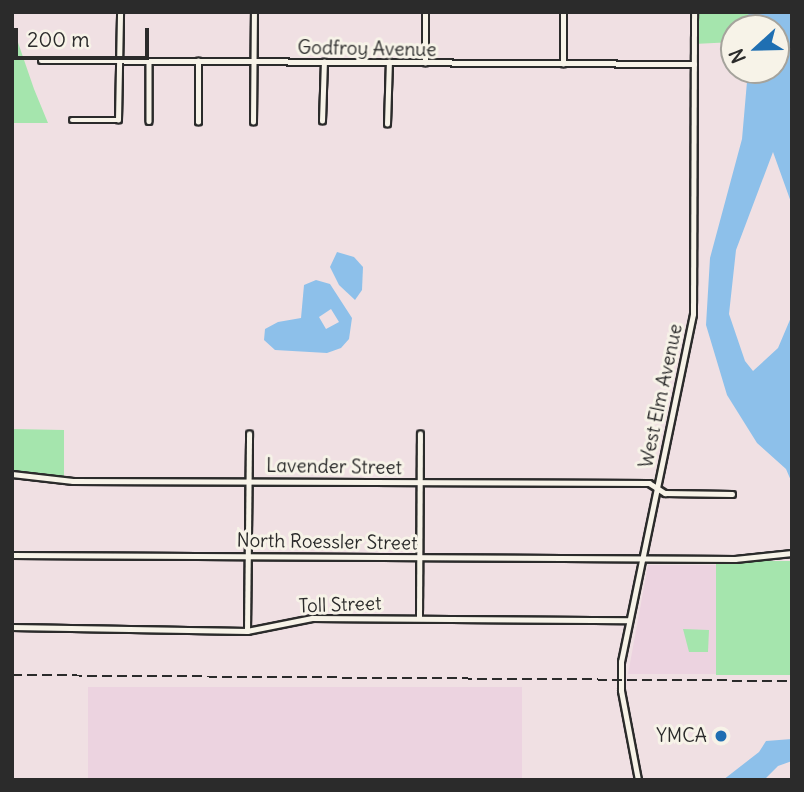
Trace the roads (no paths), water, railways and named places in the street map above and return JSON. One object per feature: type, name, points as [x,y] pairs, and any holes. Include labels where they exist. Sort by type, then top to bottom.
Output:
[{"type":"street","points":[[72,120],[118,120],[120,12]]},
{"type":"street","points":[[253,122],[254,12]]},
{"type":"street","points":[[425,12],[425,63]]},
{"type":"street","points":[[563,64],[564,12]]},
{"type":"street","name":"West Elm Avenue","points":[[638,780],[621,691],[629,620],[695,292],[694,12]]},
{"type":"street","name":"Godfroy Avenue","points":[[41,60],[694,64]]},
{"type":"street","points":[[149,61],[149,121]]},
{"type":"street","points":[[198,61],[198,122]]},
{"type":"street","points":[[323,121],[324,62]]},
{"type":"street","points":[[387,124],[389,62]]},
{"type":"street","points":[[247,631],[249,434]]},
{"type":"street","points":[[419,617],[420,434]]},
{"type":"street","name":"Lavender Street","points":[[12,474],[73,481],[249,480],[656,486],[673,494],[732,494]]},
{"type":"street","name":"North Roessler Street","points":[[12,555],[735,559],[792,554]]},
{"type":"street","name":"Toll Street","points":[[12,627],[247,631],[298,619],[419,617],[629,620]]},
{"type":"water","points":[[792,12],[792,205],[773,152],[736,250],[729,314],[745,361],[753,371],[778,348],[792,315],[792,483],[786,469],[757,443],[727,395],[706,325],[710,258],[742,139],[747,84],[790,84],[790,14],[748,14]]},
{"type":"water","points":[[337,252],[354,257],[363,267],[362,290],[355,300],[339,285],[330,267]]},
{"type":"water","points":[[316,280],[330,284],[352,318],[349,339],[341,348],[327,353],[275,350],[264,340],[265,329],[278,322],[301,318],[304,285]],"holes":[[[331,309],[339,322],[326,329],[319,317]]]},
{"type":"water","points":[[792,739],[792,761],[778,766],[764,780],[723,780],[759,752],[766,741]]},
{"type":"railway","points":[[12,675],[792,681]]},
{"type":"place","name":"YMCA","points":[[721,736]]}]
